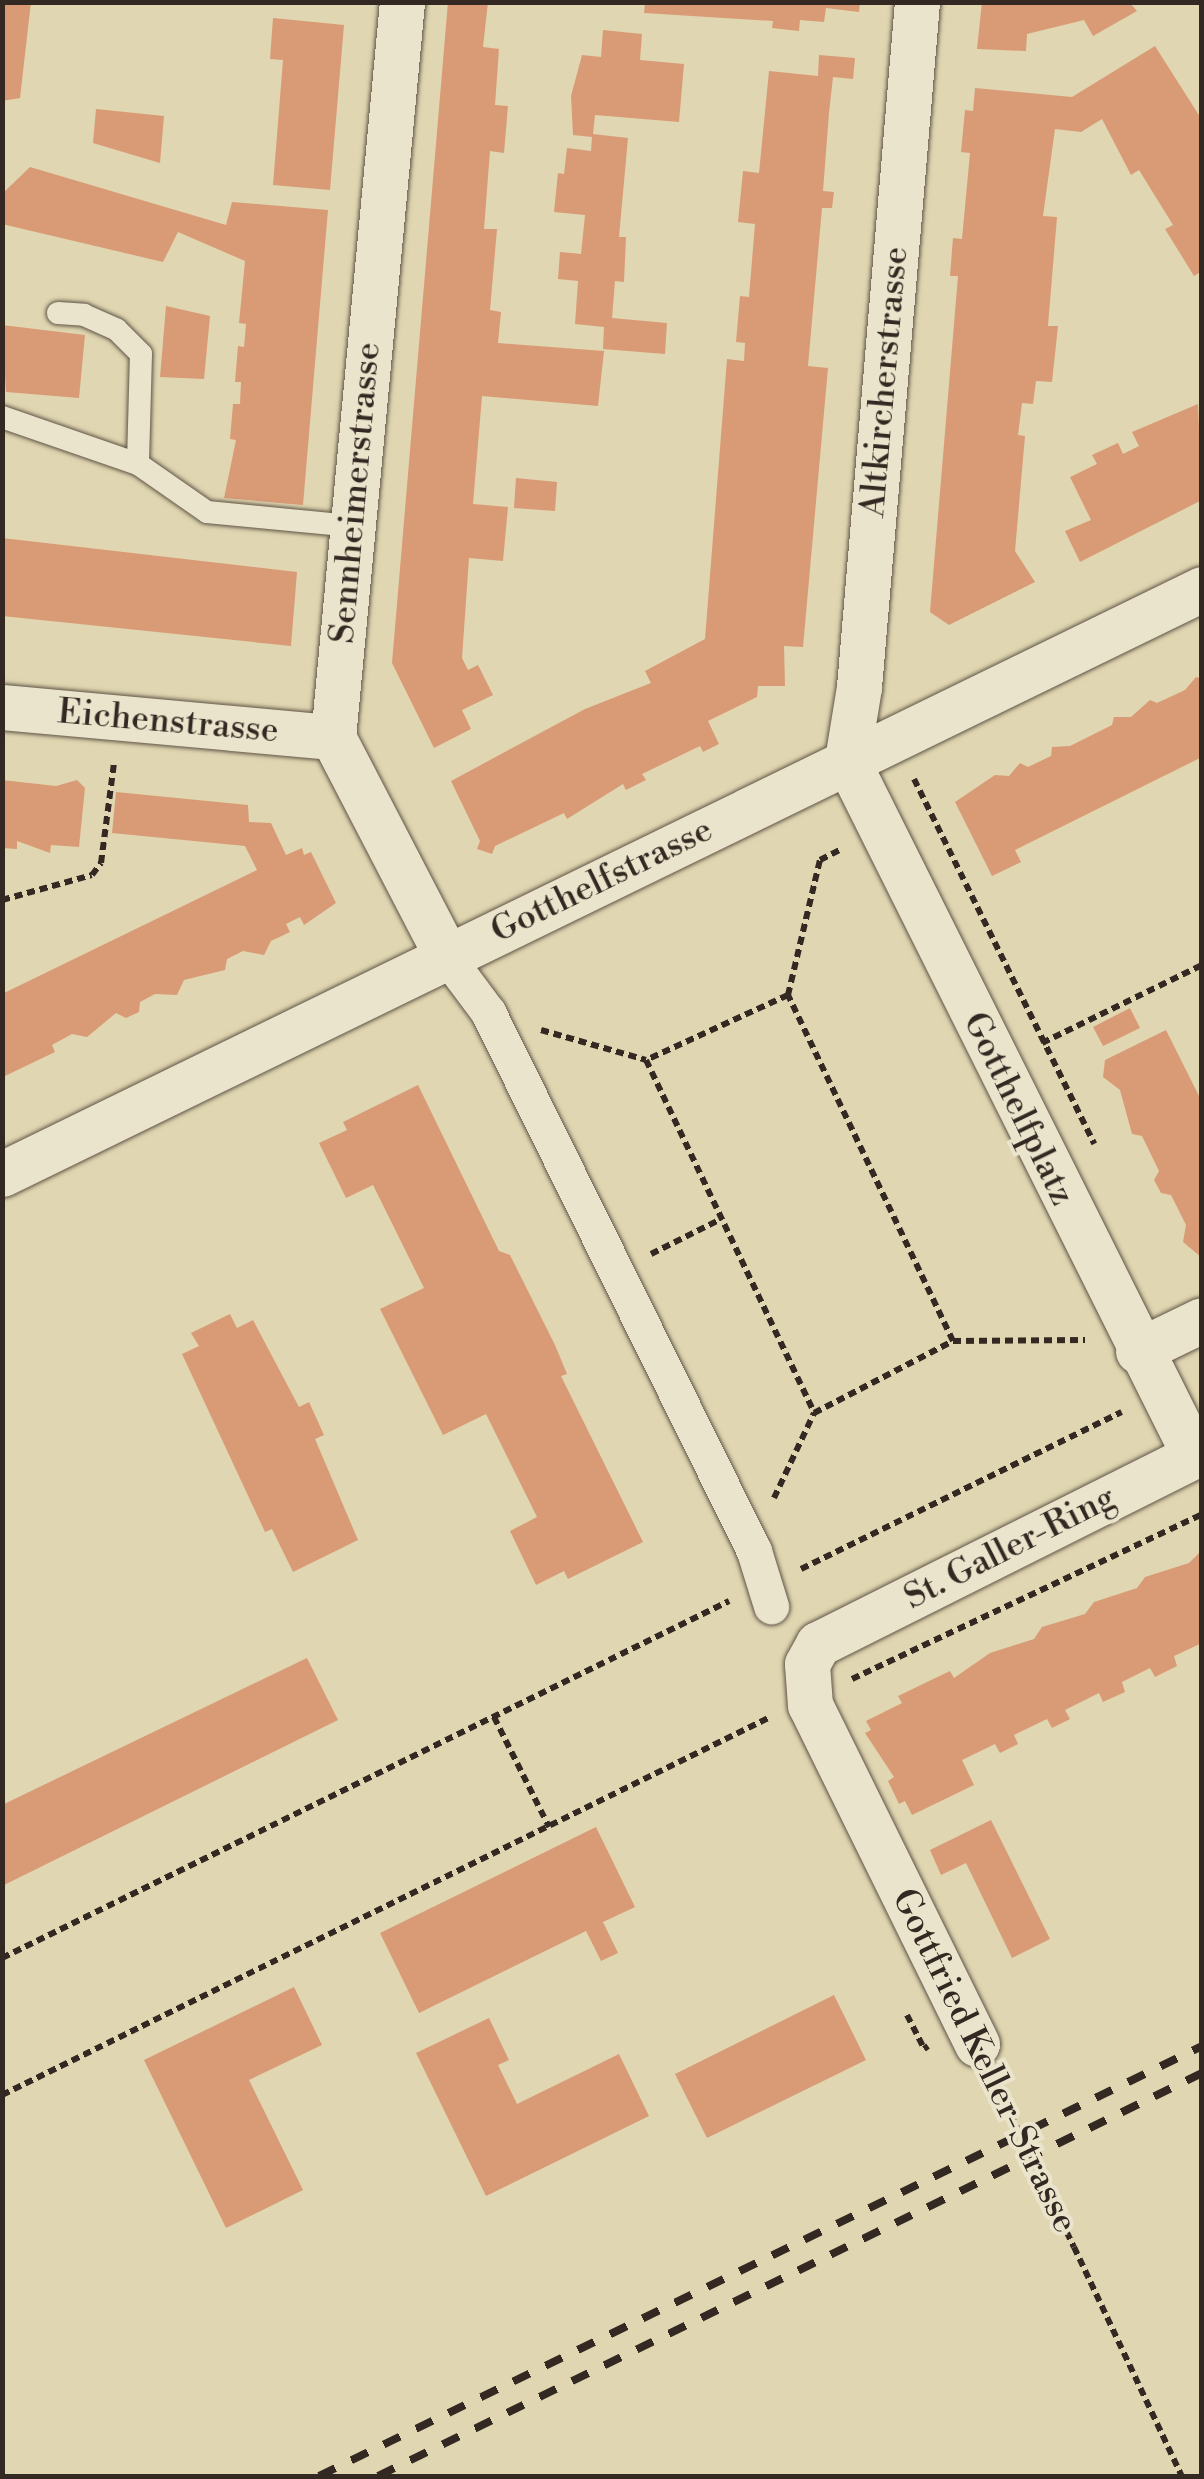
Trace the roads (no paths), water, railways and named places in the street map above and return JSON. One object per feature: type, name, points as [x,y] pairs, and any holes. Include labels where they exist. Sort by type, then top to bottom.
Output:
[{"type":"street","name":"Sennheimerstrasse","points":[[332,737],[402,2]]},
{"type":"street","name":"Altkircherstrasse","points":[[846,760],[860,687],[917,2]]},
{"type":"street","name":"Gotthelfstrasse","points":[[2,1174],[1202,588]]},
{"type":"street","name":"Eichenstrasse","points":[[2,707],[332,737]]},
{"type":"street","points":[[332,737],[447,957],[490,1015],[754,1551],[770,1606]]},
{"type":"street","name":"Gotthelfplatz","points":[[846,760],[1138,1351],[1141,1403],[1198,1454]]},
{"type":"street","points":[[1138,1351],[1202,1320]]},
{"type":"street","name":"St. Galler-Ring","points":[[818,1644],[1198,1454]]},
{"type":"street","name":"Gottfried Keller-Strasse","points":[[818,1644],[804,1685],[810,1705],[977,2044]]},
{"type":"lane","points":[[58,313],[84,315],[117,330],[141,354],[138,464]]},
{"type":"lane","points":[[2,417],[138,464],[206,512],[353,526]]},
{"type":"railway","points":[[319,2476],[1202,2046]]},
{"type":"railway","points":[[378,2476],[1202,2073]]}]
